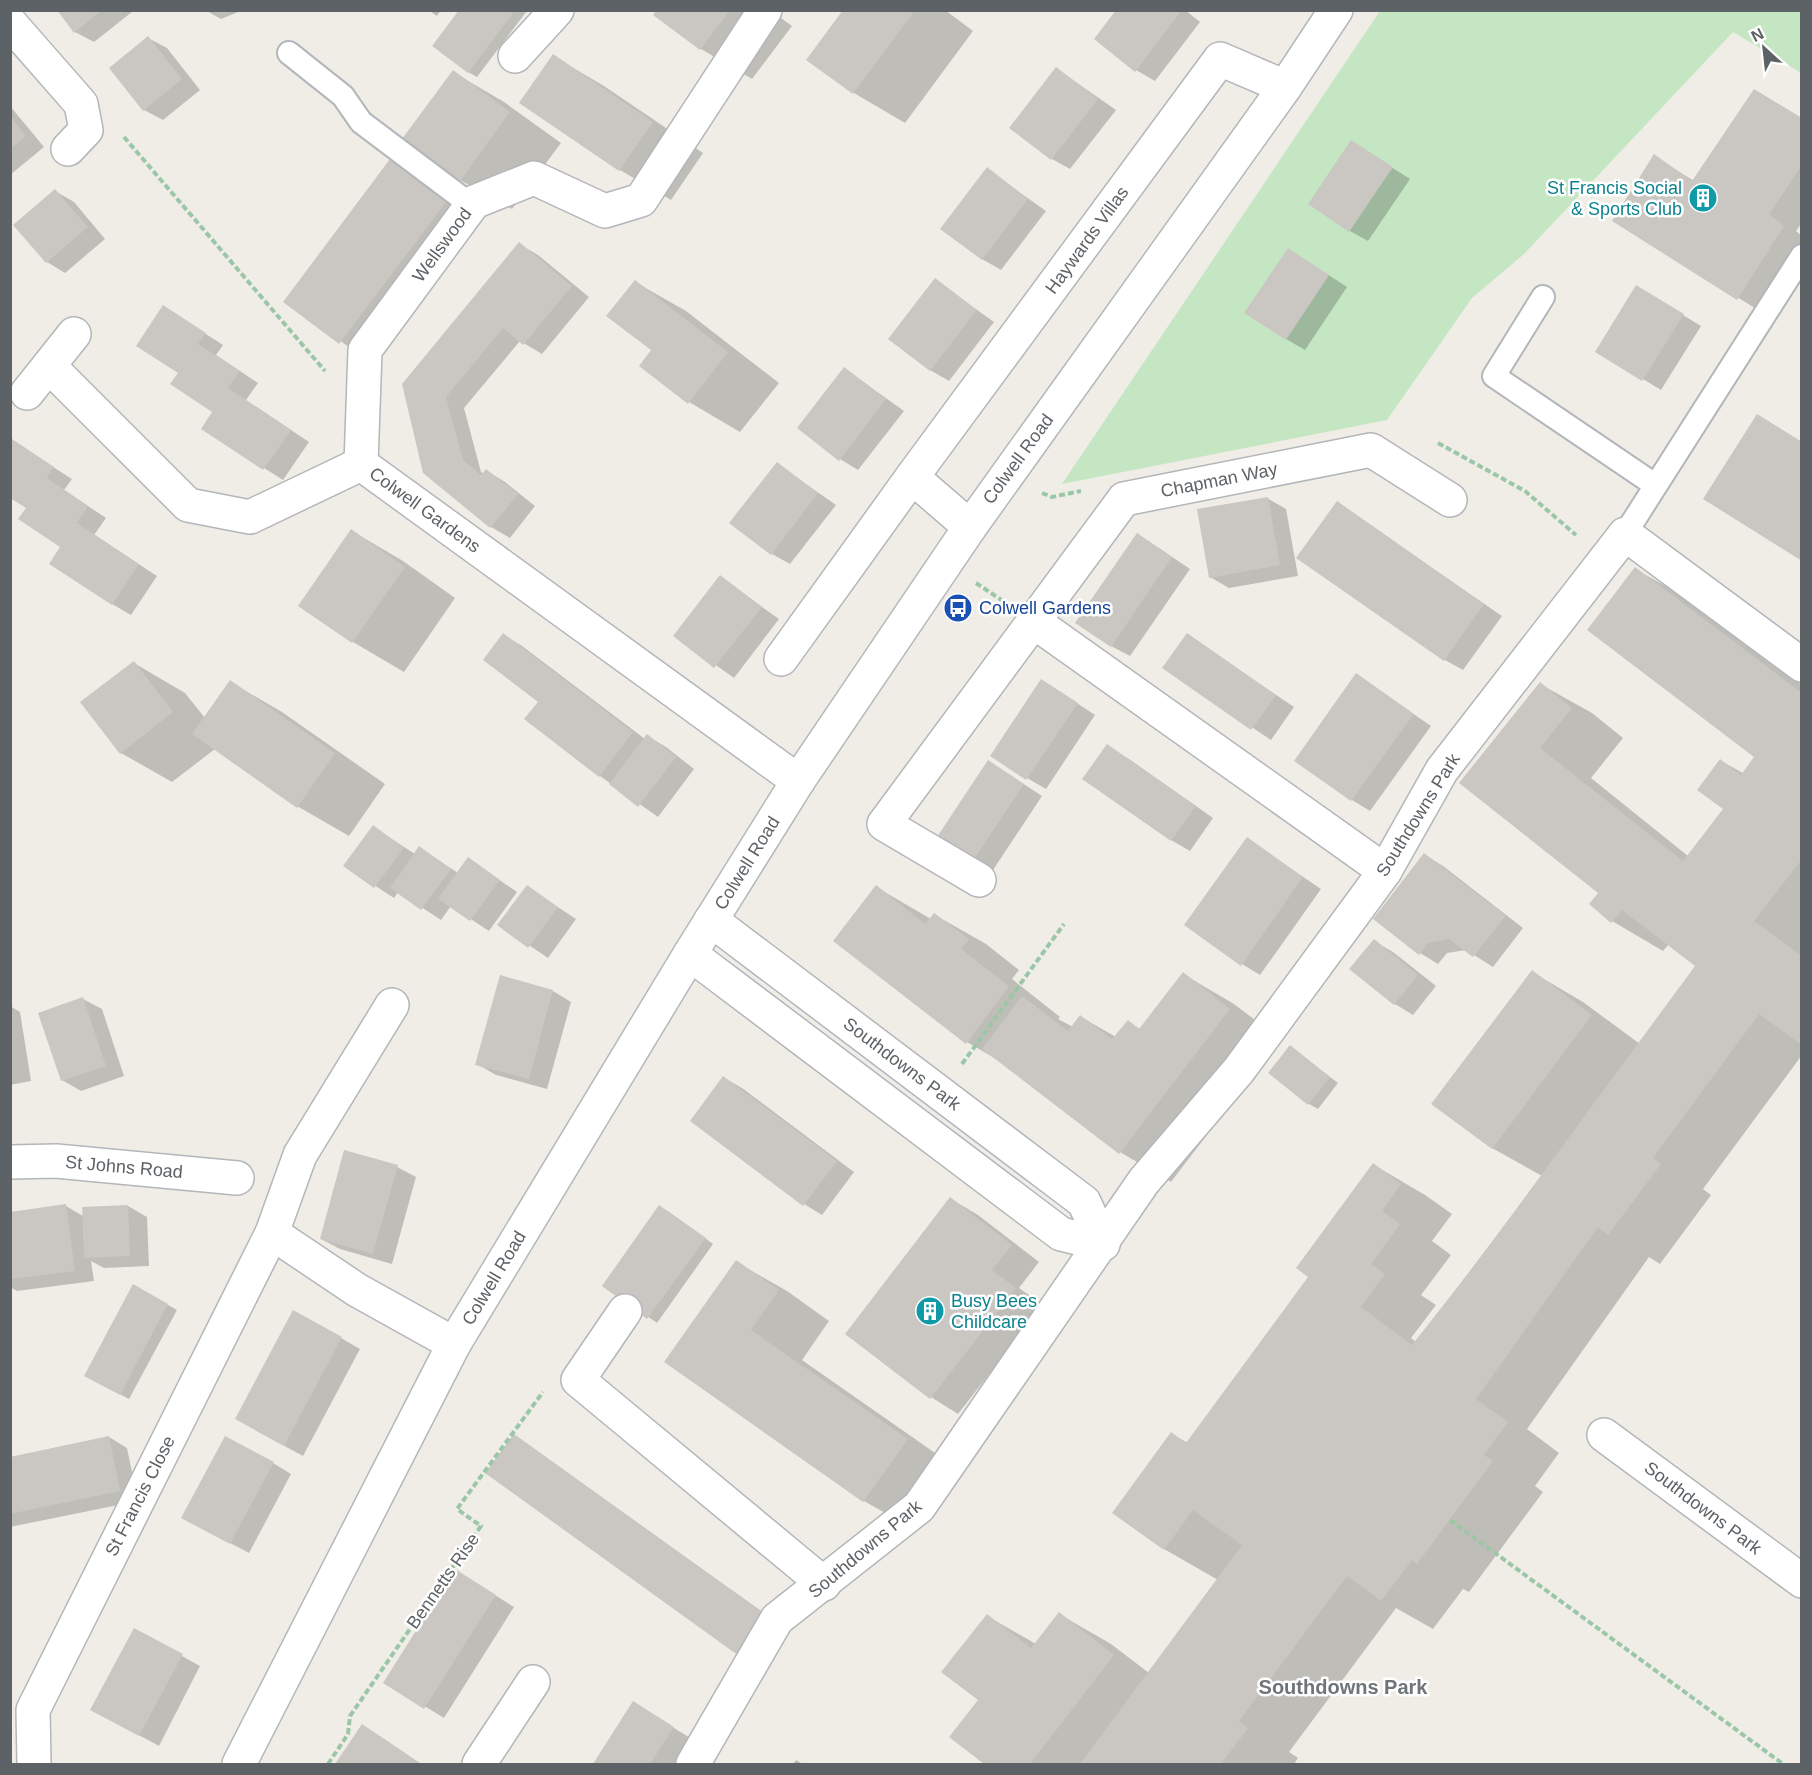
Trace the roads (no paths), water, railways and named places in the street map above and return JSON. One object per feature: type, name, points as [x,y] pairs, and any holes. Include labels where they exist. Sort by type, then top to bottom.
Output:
[{"type":"street","points":[[515,56],[557,10]]},
{"type":"street","name":"Wellswood","points":[[361,464],[364,351],[471,205],[534,178],[605,211],[641,200],[765,10]]},
{"type":"street","name":"Colwell Road","points":[[239,1764],[454,1344],[711,920],[798,781],[945,563],[1285,87],[1335,10]]},
{"type":"street","points":[[10,23],[81,104],[86,130],[68,149]]},
{"type":"street","name":"Haywards Villas","points":[[781,659],[1220,59],[1285,87]]},
{"type":"street","points":[[27,393],[75,334]]},
{"type":"street","name":"Colwell Gardens","points":[[50,367],[188,505],[250,517],[361,464],[798,781]]},
{"type":"street","name":"Chapman Way","points":[[979,880],[884,824],[1124,499],[1371,450],[1450,500]]},
{"type":"street","points":[[912,477],[970,527]]},
{"type":"street","points":[[1625,534],[1802,665]]},
{"type":"street","name":"Southdowns Park","points":[[693,1764],[777,1619],[825,1584],[919,1508],[1103,1245],[1144,1181],[1239,1070],[1385,871],[1442,770],[1625,534]]},
{"type":"street","points":[[1033,621],[1385,871]]},
{"type":"street","name":"Southdowns Park","points":[[711,920],[1084,1202],[1103,1245]]},
{"type":"street","points":[[690,954],[1061,1234],[1103,1245]]},
{"type":"street","name":"St Francis Close","points":[[34,1764],[33,1710],[272,1233],[300,1155],[393,1005]]},
{"type":"street","name":"St Johns Road","points":[[10,1162],[56,1161],[237,1178]]},
{"type":"street","points":[[272,1233],[357,1290],[454,1344]]},
{"type":"street","points":[[625,1311],[578,1380],[825,1584]]},
{"type":"street","name":"Southdowns Park","points":[[1604,1435],[1802,1581]]},
{"type":"street","points":[[479,1764],[533,1682]]},
{"type":"lane","points":[[289,53],[343,96],[361,122],[471,205]]},
{"type":"lane","points":[[1625,534],[1802,256]]},
{"type":"lane","points":[[1544,297],[1494,376],[1655,485]]},
{"type":"place","name":"St Francis Social & Sports Club","points":[[1703,198]]},
{"type":"place","name":"Colwell Gardens","points":[[958,608]]},
{"type":"place","name":"Busy Bees Childcare","points":[[930,1311]]},
{"type":"district","name":"Southdowns Park","points":[[1343,1687]]}]
